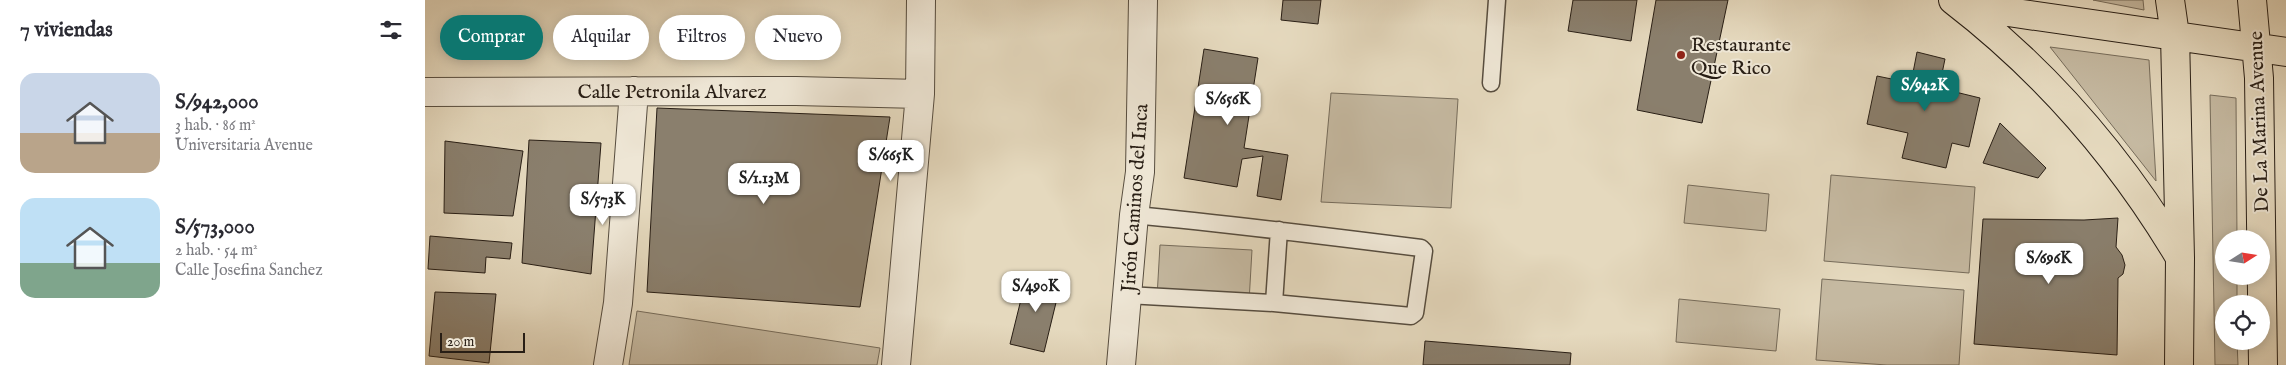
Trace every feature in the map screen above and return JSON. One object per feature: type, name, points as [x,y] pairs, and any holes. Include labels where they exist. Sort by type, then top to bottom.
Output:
[{"type":"main road","points":[[1953,0],[2010,47],[2083,122],[2138,191],[2180,258]]},
{"type":"main road","points":[[1966,0],[2008,12],[2286,52]]},
{"type":"main road","points":[[2170,0],[2175,35],[2180,258],[2179,365]]},
{"type":"main road","name":"De La Marina Avenue","points":[[2252,0],[2258,48],[2263,365]]},
{"type":"street","points":[[895,365],[920,94],[921,0]]},
{"type":"street","name":"Jirón Caminos del Inca","points":[[1121,365],[1134,215],[1140,172],[1143,0]]},
{"type":"street","points":[[608,365],[618,303],[634,91]]},
{"type":"street","name":"Calle Petronila Alvarez","points":[[425,92],[796,91],[920,94]]},
{"type":"lane","points":[[1491,83],[1497,0]]},
{"type":"lane","points":[[1127,295],[1274,303],[1411,316],[1415,313],[1424,251],[1421,248],[1279,230],[1134,215]]},
{"type":"lane","points":[[1274,303],[1279,230]]},
{"type":"shaded area","points":[[2093,0],[2143,0],[2144,10]]},
{"type":"shaded area","points":[[2050,47],[2149,60],[2156,181]]},
{"type":"shaded area","points":[[1331,93],[1458,99],[1451,208],[1321,202]]},
{"type":"shaded area","points":[[2210,95],[2236,98],[2237,230],[2215,230],[2215,285],[2237,285],[2237,295],[2215,295],[2215,350],[2237,350],[2238,365],[2215,365]]},
{"type":"shaded area","points":[[1831,175],[1975,187],[1969,273],[1824,261]]},
{"type":"shaded area","points":[[1688,185],[1769,194],[1766,231],[1684,223]]},
{"type":"shaded area","points":[[1160,245],[1252,250],[1249,302],[1157,297]]},
{"type":"shaded area","points":[[1822,279],[1964,290],[1959,365],[1887,365],[1816,360]]},
{"type":"shaded area","points":[[1679,299],[1780,309],[1776,351],[1676,342]]},
{"type":"shaded area","points":[[637,311],[880,348],[877,365],[629,365]]},
{"type":"building","points":[[1283,0],[1321,0],[1318,24],[1281,20]]},
{"type":"building","points":[[1573,0],[1637,0],[1631,41],[1568,31]]},
{"type":"building","name":"Restaurante Que Rico","points":[[1656,0],[1728,0],[1702,123],[1637,110]]},
{"type":"building","points":[[1204,49],[1258,58],[1244,148],[1288,155],[1281,200],[1257,196],[1263,156],[1242,159],[1237,187],[1184,178]]},
{"type":"building","points":[[1917,52],[1945,59],[1939,88],[1980,98],[1969,147],[1952,143],[1946,168],[1902,158],[1908,133],[1867,124],[1877,76],[1911,83]]},
{"type":"building","points":[[657,108],[890,117],[860,307],[647,292]]},
{"type":"building","points":[[2000,123],[2046,168],[2038,178],[1983,163]]},
{"type":"building","points":[[529,140],[601,143],[591,274],[522,263]]},
{"type":"building","points":[[445,141],[523,151],[513,216],[444,213]]},
{"type":"building","points":[[2118,218],[2116,247],[2122,255],[2125,265],[2123,274],[2118,278],[2117,355],[1974,344],[1983,219],[2084,220]]},
{"type":"building","points":[[430,236],[512,243],[510,259],[486,257],[485,273],[428,269]]},
{"type":"building","points":[[1027,275],[1061,282],[1044,352],[1010,344]]},
{"type":"building","points":[[435,292],[496,294],[489,363],[429,356]]},
{"type":"building","points":[[1425,341],[1571,353],[1570,365],[1423,365]]},
{"type":"place","name":"Restaurante Que Rico","points":[[1681,55]]}]
